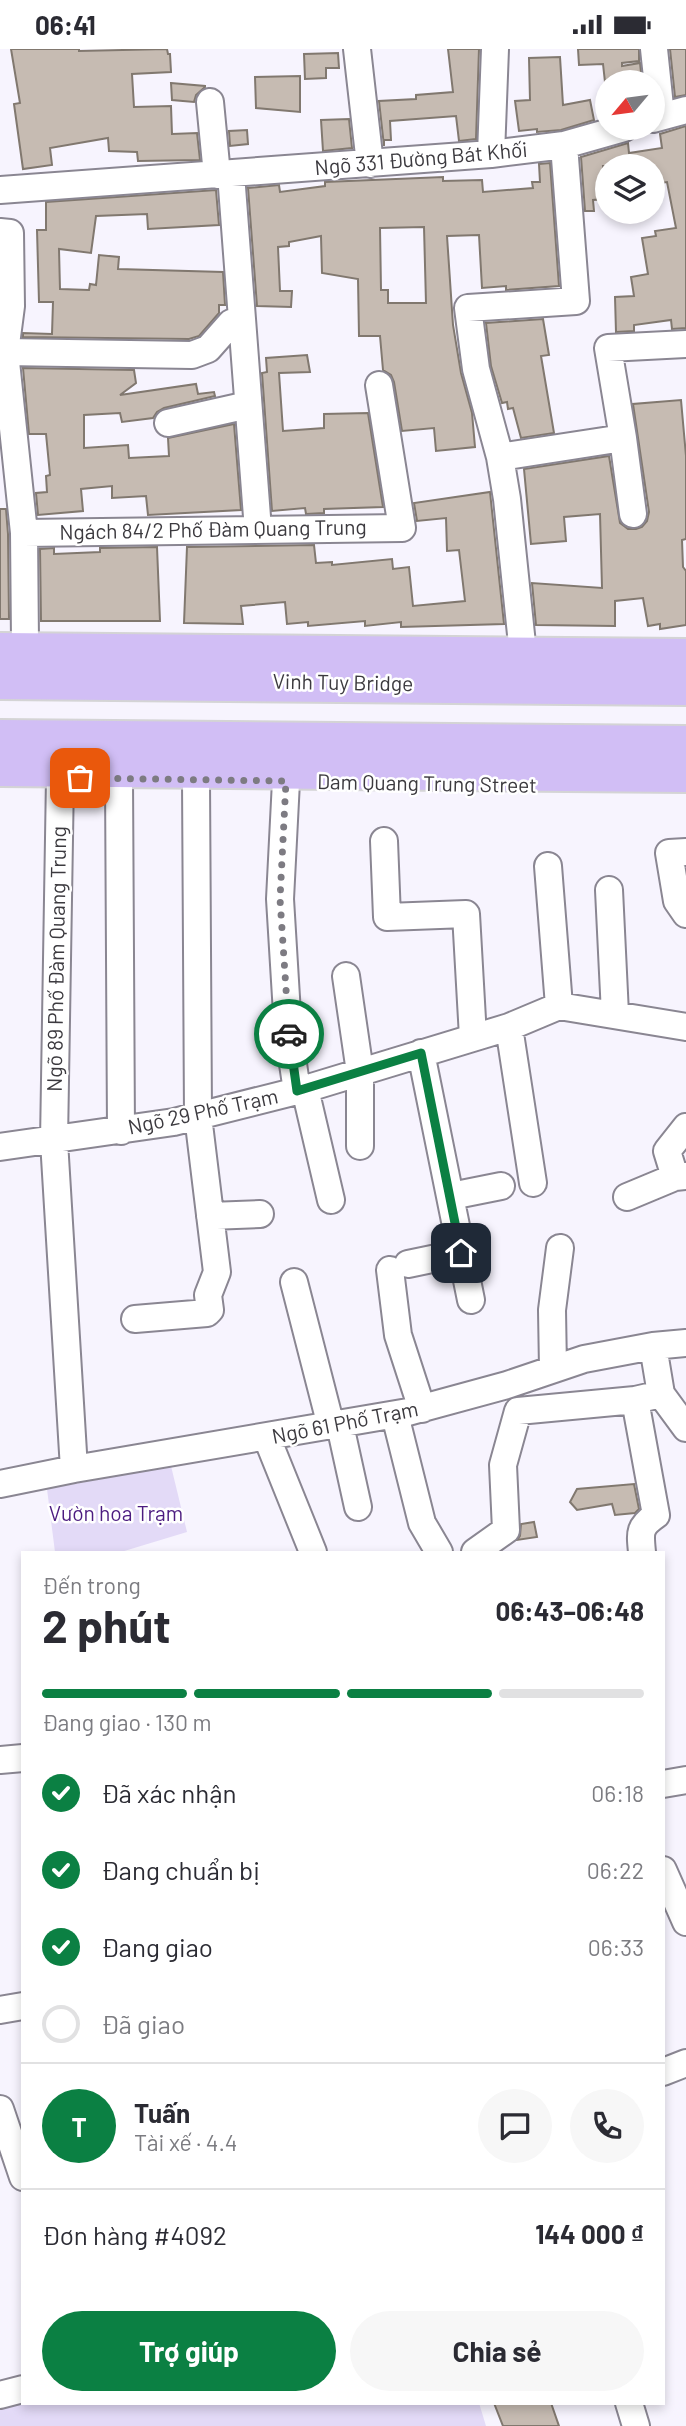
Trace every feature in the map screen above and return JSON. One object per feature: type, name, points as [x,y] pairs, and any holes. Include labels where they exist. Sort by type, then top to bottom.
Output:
[{"type":"highway","name":"Vinh Tuy Bridge","points":[[8,647],[109,665],[686,686]]},
{"type":"highway","name":"Vinh Tuy Bridge","points":[[0,680],[109,665],[345,654],[686,658]]},
{"type":"highway","points":[[0,739],[111,761],[346,769],[686,773]]},
{"type":"highway","points":[[0,769],[111,761],[686,745]]},
{"type":"street","points":[[357,49],[370,164]]},
{"type":"street","points":[[491,154],[495,49]]},
{"type":"street","points":[[654,49],[667,115]]},
{"type":"street","points":[[210,102],[224,175],[242,319],[258,530]]},
{"type":"street","name":"Ngõ 331 Đường Bát Khối","points":[[0,190],[491,154],[564,145],[595,136]]},
{"type":"street","points":[[522,645],[507,499],[500,457],[476,369],[468,309],[576,301],[564,145]]},
{"type":"street","points":[[0,232],[10,233],[11,306],[4,358],[9,483],[24,533],[12,582],[8,647],[439,641],[686,650]]},
{"type":"street","points":[[4,358],[192,355],[208,349],[231,323],[242,319]]},
{"type":"street","points":[[633,515],[608,348],[686,344]]},
{"type":"street","name":"Ngách 84/2 Phố Đàm Quang Trung","points":[[24,533],[402,528],[379,385]]},
{"type":"street","points":[[168,423],[248,405]]},
{"type":"street","points":[[500,457],[623,438]]},
{"type":"street","points":[[111,761],[121,1131]]},
{"type":"street","name":"Dam Quang Trung Street","points":[[0,769],[60,778],[111,761],[195,779],[686,788]]},
{"type":"street","name":"Ngõ 89 Phố Đàm Quang Trung","points":[[60,778],[54,1141],[74,1469]]},
{"type":"street","points":[[135,1319],[207,1313],[210,1310],[208,1295],[216,1272],[198,1116],[195,779]]},
{"type":"street","points":[[286,781],[280,899],[288,1030],[301,1090],[331,1200]]},
{"type":"street","points":[[384,841],[387,917],[466,913],[473,1037]]},
{"type":"street","points":[[686,852],[669,853],[677,901],[686,914]]},
{"type":"street","points":[[548,866],[558,1006],[686,1027]]},
{"type":"street","points":[[609,890],[615,1014]]},
{"type":"street","points":[[346,976],[360,1072],[360,1146]]},
{"type":"street","name":"Ngõ 29 Phố Trạm","points":[[0,1147],[174,1122],[301,1090],[509,1027],[558,1006]]},
{"type":"street","points":[[509,1027],[533,1183]]},
{"type":"street","points":[[421,1053],[471,1300]]},
{"type":"street","points":[[627,1197],[681,1176],[667,1151],[686,1127]]},
{"type":"street","points":[[451,1196],[501,1186]]},
{"type":"street","points":[[210,1216],[260,1215]]},
{"type":"street","points":[[553,1369],[552,1310],[560,1248]]},
{"type":"street","points":[[422,1409],[398,1335],[399,1267],[461,1253]]},
{"type":"street","points":[[294,1282],[358,1507]]},
{"type":"street","name":"Ngõ 61 Phố Trạm","points":[[0,1484],[395,1415],[507,1385],[584,1359],[653,1346],[686,1343]]},
{"type":"street","points":[[653,1346],[661,1394],[686,1428]]},
{"type":"street","points":[[476,1551],[506,1530],[503,1465],[518,1411],[635,1400],[661,1394]]},
{"type":"street","points":[[635,1400],[656,1515],[641,1529],[642,1551]]},
{"type":"street","points":[[395,1415],[422,1523],[438,1551]]},
{"type":"street","points":[[267,1438],[313,1551]]},
{"type":"street","points":[[0,1760],[21,1758]]},
{"type":"street","points":[[665,1784],[686,1780]]},
{"type":"street","points":[[665,1875],[686,1922]]},
{"type":"street","points":[[0,2010],[21,2006]]},
{"type":"street","points":[[665,2072],[686,2063]]},
{"type":"street","points":[[0,2109],[21,2172]]},
{"type":"street","points":[[0,2395],[21,2390]]},
{"type":"street","points":[[630,2405],[636,2426]]},
{"type":"green space","name":"Vườn hoa Trạm","points":[[171,1466],[187,1532],[124,1551],[55,1551],[47,1489]]},
{"type":"green space","points":[[21,2396],[21,2405],[480,2405],[486,2426],[0,2426],[0,2405]]},
{"type":"building","points":[[11,49],[167,49],[171,72],[132,74],[134,107],[171,106],[172,134],[197,133],[200,160],[138,161],[137,152],[109,151],[108,138],[50,148],[52,165],[23,169],[14,104],[20,103]]},
{"type":"building","points":[[448,49],[479,49],[476,139],[459,141],[456,116],[390,121],[391,140],[384,140],[384,146],[379,101],[416,99],[416,95],[453,92]]},
{"type":"building","points":[[578,49],[639,49],[639,61],[622,63],[622,66],[640,63],[641,70],[604,70],[603,64],[579,65]]},
{"type":"building","points":[[670,49],[686,49],[686,95],[675,97]]},
{"type":"building","points":[[338,53],[339,68],[326,68],[326,78],[305,79],[304,54]]},
{"type":"building","points":[[560,57],[563,105],[590,100],[594,120],[561,130],[519,131],[515,101],[530,100],[529,58]]},
{"type":"building","points":[[300,76],[300,112],[256,108],[255,77]]},
{"type":"building","points":[[171,83],[205,87],[196,95],[194,102],[172,100]]},
{"type":"building","points":[[349,119],[352,148],[323,151],[321,120]]},
{"type":"building","points":[[686,126],[686,328],[672,329],[671,320],[634,325],[634,331],[616,332],[615,297],[634,296],[631,277],[648,274],[642,238],[656,236],[655,231],[676,228],[665,182],[665,154],[595,154],[594,211],[585,211],[581,157],[628,143],[629,153],[662,148],[661,140],[665,140],[665,132]]},
{"type":"building","points":[[247,130],[248,144],[230,146],[229,131]]},
{"type":"building","points":[[550,163],[559,286],[506,290],[506,286],[482,288],[479,235],[447,236],[453,325],[461,373],[472,413],[475,447],[436,451],[434,428],[402,431],[394,382],[391,375],[383,370],[380,336],[359,336],[358,279],[322,273],[321,236],[289,242],[289,246],[278,247],[280,291],[292,291],[291,307],[257,306],[248,188],[279,185],[280,192],[325,186],[325,182],[443,177],[443,181],[482,180],[483,192],[533,188],[532,182],[540,182],[539,164]],"holes":[[[424,227],[426,303],[388,303],[388,290],[381,290],[380,228]]]},
{"type":"building","points":[[216,190],[219,225],[148,229],[147,214],[96,216],[91,253],[59,249],[60,289],[89,290],[90,284],[96,285],[99,255],[119,257],[118,269],[223,272],[225,305],[219,305],[219,313],[199,336],[189,339],[23,337],[23,333],[52,334],[53,302],[39,302],[37,230],[46,230],[46,202]]},
{"type":"building","points":[[543,319],[549,355],[541,356],[554,433],[521,438],[513,408],[508,409],[507,402],[502,403],[491,366],[486,323]]},
{"type":"building","points":[[307,355],[310,372],[279,373],[283,431],[324,428],[324,414],[368,413],[383,507],[324,509],[324,513],[306,514],[305,508],[272,511],[262,373],[267,372],[266,358]]},
{"type":"building","points":[[23,368],[134,370],[136,383],[120,395],[196,384],[198,394],[214,392],[215,396],[164,408],[153,418],[122,422],[120,413],[84,415],[84,448],[128,445],[129,458],[169,456],[168,438],[234,424],[241,510],[148,515],[146,496],[112,498],[112,486],[81,489],[83,511],[38,515],[36,493],[47,492],[46,476],[50,475],[46,434],[29,434]]},
{"type":"building","points":[[681,400],[686,456],[686,539],[682,540],[683,567],[686,571],[686,625],[660,629],[660,624],[648,626],[643,598],[615,601],[615,626],[536,625],[532,583],[602,588],[600,514],[564,517],[566,541],[531,544],[524,469],[609,456],[620,523],[628,529],[642,527],[649,512],[633,404]]},
{"type":"building","points":[[490,492],[504,624],[401,627],[401,622],[365,626],[365,621],[308,626],[308,622],[287,624],[285,602],[241,606],[243,624],[184,623],[187,547],[314,545],[316,563],[332,562],[332,565],[392,559],[393,569],[409,567],[413,606],[465,601],[459,550],[447,551],[446,518],[417,521],[414,503]]},
{"type":"building","points":[[0,509],[6,509],[9,619],[0,619]]},
{"type":"building","points":[[157,547],[160,621],[41,621],[40,549],[54,548],[54,554],[100,552],[100,548]]},
{"type":"building","points":[[634,1484],[639,1509],[635,1513],[615,1515],[612,1504],[577,1510],[570,1502],[577,1489]]},
{"type":"building","points":[[534,1522],[537,1537],[517,1540],[521,1524]]},
{"type":"building","points":[[495,2405],[552,2405],[559,2426],[503,2426]]},
{"type":"way so far","points":[[80,778],[286,781],[280,899],[289,1034]]},
{"type":"route","points":[[289,1034],[297,1091],[421,1053],[461,1253]]}]
